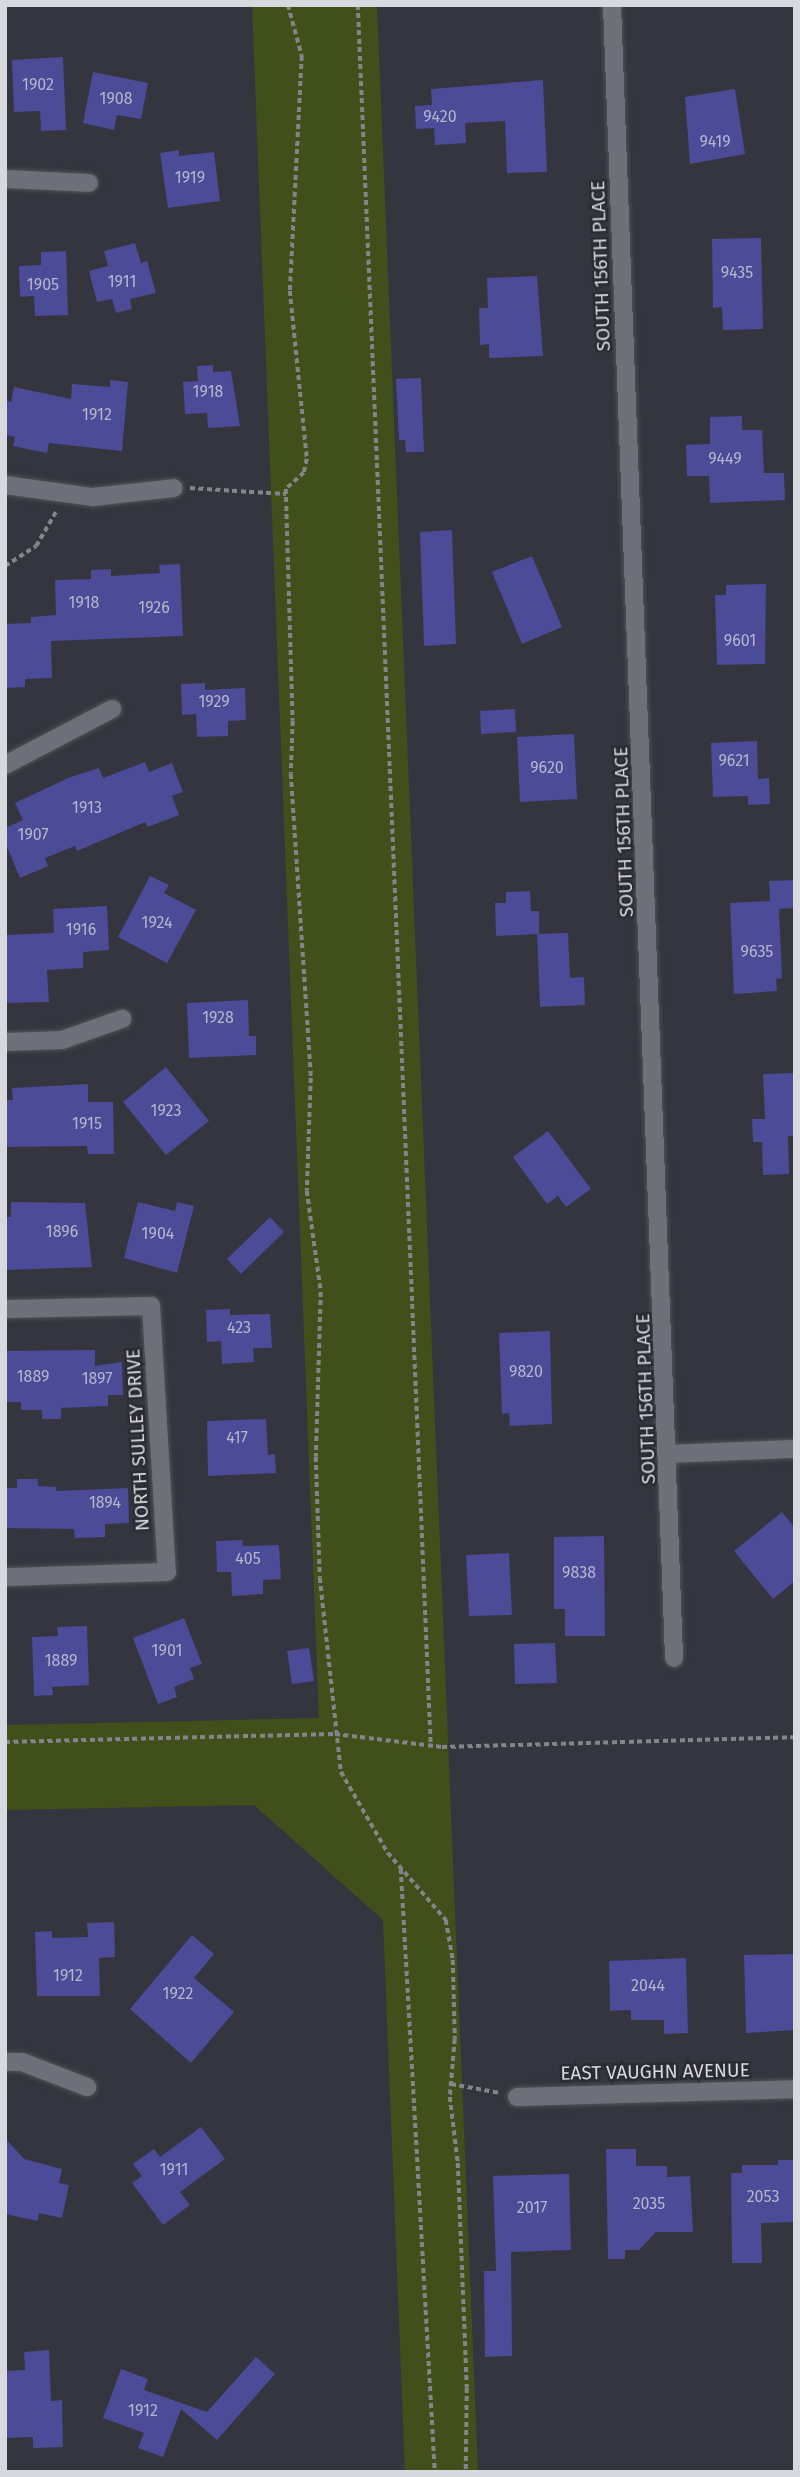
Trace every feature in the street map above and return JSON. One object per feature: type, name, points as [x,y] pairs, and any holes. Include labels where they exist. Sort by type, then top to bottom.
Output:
[{"type":"street","name":"SOUTH 156TH PLACE","points":[[612,5],[669,1454],[674,1658]]},
{"type":"street","points":[[5,179],[89,183]]},
{"type":"street","points":[[5,485],[93,497],[174,488]]},
{"type":"street","points":[[5,765],[112,709]]},
{"type":"street","points":[[5,1042],[62,1040],[122,1019]]},
{"type":"street","name":"NORTH SULLEY DRIVE","points":[[5,1309],[152,1306],[167,1572],[5,1577]]},
{"type":"street","points":[[669,1454],[795,1449]]},
{"type":"street","points":[[5,2062],[22,2062],[87,2087]]},
{"type":"street","name":"EAST VAUGHN AVENUE","points":[[517,2096],[795,2089]]},
{"type":"path","points":[[288,5],[302,56],[290,291],[307,459],[304,473],[286,494],[293,721],[291,774],[311,1078],[307,1191],[321,1292],[316,1457],[320,1578],[335,1691],[335,1734],[341,1772],[401,1867],[446,1920],[453,1960],[451,2084],[467,2388],[466,2472]]},
{"type":"path","points":[[358,5],[431,1746]]},
{"type":"path","points":[[174,488],[286,494]]},
{"type":"path","points":[[5,566],[36,546],[65,493]]},
{"type":"path","points":[[5,1742],[335,1734],[431,1746],[795,1737]]},
{"type":"path","points":[[401,1867],[435,2472]]},
{"type":"path","points":[[451,2084],[517,2096]]},
{"type":"green space","points":[[252,5],[377,5],[478,2472],[405,2472],[383,1920],[254,1805],[5,1810],[5,1725],[319,1718]]},
{"type":"building","points":[[63,57],[66,130],[41,131],[40,111],[14,112],[12,60]]},
{"type":"building","points":[[93,72],[148,83],[141,119],[117,115],[114,130],[83,123]]},
{"type":"building","points":[[543,80],[547,172],[507,173],[505,121],[465,123],[466,143],[435,145],[434,128],[416,129],[415,106],[432,105],[431,89]]},
{"type":"building","points":[[735,89],[745,154],[690,164],[685,97]]},
{"type":"building","points":[[179,150],[179,156],[214,152],[220,201],[168,208],[160,153]]},
{"type":"building","points":[[761,238],[763,329],[723,330],[722,307],[713,308],[712,239]]},
{"type":"building","points":[[135,243],[141,263],[147,261],[156,293],[130,299],[132,309],[116,313],[112,299],[97,302],[89,271],[108,266],[104,251]]},
{"type":"building","points":[[66,251],[68,315],[35,316],[34,296],[20,297],[19,266],[41,265],[41,252]]},
{"type":"building","points":[[537,276],[543,356],[489,358],[489,344],[480,345],[479,308],[488,308],[487,278]]},
{"type":"building","points":[[213,365],[213,372],[231,371],[240,426],[208,428],[207,413],[185,414],[183,382],[198,381],[197,366]]},
{"type":"building","points":[[421,378],[424,452],[406,452],[405,440],[399,440],[396,379]]},
{"type":"building","points":[[110,380],[128,382],[122,451],[49,443],[47,453],[13,446],[15,437],[5,435],[5,400],[11,402],[14,387],[71,399],[72,384],[110,387]]},
{"type":"building","points":[[742,416],[742,430],[762,430],[764,473],[784,473],[785,500],[710,503],[709,476],[687,476],[686,445],[710,444],[710,417]]},
{"type":"building","points":[[452,530],[456,644],[424,646],[420,532]]},
{"type":"building","points":[[532,556],[562,627],[522,644],[492,572]]},
{"type":"building","points":[[180,564],[183,636],[51,641],[52,678],[25,679],[25,687],[5,688],[5,624],[31,623],[31,617],[56,615],[55,580],[91,579],[91,570],[111,569],[111,576],[160,573],[159,565]]},
{"type":"building","points":[[766,584],[765,664],[717,665],[715,595],[726,595],[726,585]]},
{"type":"building","points":[[205,683],[205,690],[245,688],[246,720],[228,721],[228,736],[197,737],[196,714],[182,715],[181,684]]},
{"type":"building","points":[[515,709],[516,732],[481,734],[480,711]]},
{"type":"building","points":[[574,734],[577,799],[520,802],[517,737]]},
{"type":"building","points":[[757,741],[758,779],[769,778],[770,804],[748,805],[748,796],[713,797],[711,743]]},
{"type":"building","points":[[145,762],[149,772],[172,763],[183,792],[172,796],[179,815],[148,827],[145,822],[77,851],[75,846],[45,858],[48,866],[20,878],[5,842],[5,828],[23,820],[15,803],[68,778],[99,768],[103,778]]},
{"type":"building","points":[[150,876],[169,885],[164,893],[196,910],[167,963],[118,937]]},
{"type":"building","points":[[795,880],[795,908],[779,909],[782,978],[776,979],[777,991],[734,994],[730,903],[770,901],[769,881]]},
{"type":"building","points":[[530,891],[531,911],[539,911],[539,934],[496,936],[495,903],[506,903],[506,892]]},
{"type":"building","points":[[107,906],[109,950],[83,952],[83,968],[47,970],[49,1002],[5,1003],[5,935],[54,933],[53,909]]},
{"type":"building","points":[[568,933],[570,978],[584,977],[585,1005],[540,1007],[537,934]]},
{"type":"building","points":[[248,1000],[249,1036],[256,1036],[256,1055],[189,1058],[187,1003]]},
{"type":"building","points":[[166,1067],[209,1121],[166,1155],[123,1102]]},
{"type":"building","points":[[795,1073],[795,1136],[788,1136],[789,1174],[763,1175],[762,1142],[753,1142],[752,1119],[765,1119],[763,1074]]},
{"type":"building","points":[[88,1084],[88,1102],[113,1102],[114,1154],[88,1154],[87,1146],[5,1147],[5,1100],[13,1100],[12,1088]]},
{"type":"building","points":[[548,1131],[591,1189],[566,1207],[558,1196],[547,1204],[513,1157]]},
{"type":"building","points":[[11,1202],[85,1203],[92,1267],[5,1270],[5,1217],[11,1217]]},
{"type":"building","points":[[138,1202],[175,1211],[177,1202],[194,1206],[177,1273],[124,1258]]},
{"type":"building","points":[[270,1217],[284,1232],[241,1274],[227,1259]]},
{"type":"building","points":[[230,1309],[230,1315],[270,1314],[272,1348],[253,1348],[254,1362],[222,1364],[221,1341],[207,1342],[206,1310]]},
{"type":"building","points":[[550,1331],[552,1424],[510,1426],[509,1413],[502,1414],[499,1333]]},
{"type":"building","points":[[95,1350],[95,1366],[122,1362],[123,1395],[108,1395],[108,1406],[61,1408],[61,1419],[42,1419],[42,1410],[21,1410],[21,1402],[6,1402],[5,1351]]},
{"type":"building","points":[[266,1419],[268,1455],[275,1454],[276,1473],[208,1476],[207,1421]]},
{"type":"building","points":[[17,1479],[38,1479],[38,1486],[56,1487],[56,1491],[128,1488],[129,1523],[105,1524],[105,1537],[75,1538],[74,1529],[5,1528],[5,1488],[17,1488]]},
{"type":"building","points":[[782,1512],[795,1528],[795,1581],[773,1599],[734,1551]]},
{"type":"building","points":[[604,1536],[605,1636],[565,1636],[565,1609],[554,1609],[554,1537]]},
{"type":"building","points":[[242,1540],[243,1546],[279,1545],[281,1579],[263,1580],[263,1594],[232,1596],[231,1572],[217,1572],[216,1541]]},
{"type":"building","points":[[509,1553],[512,1615],[469,1616],[466,1555]]},
{"type":"building","points":[[184,1618],[202,1664],[190,1668],[194,1679],[174,1687],[177,1697],[158,1704],[133,1638]]},
{"type":"building","points":[[87,1626],[89,1685],[52,1687],[53,1695],[34,1696],[32,1637],[58,1636],[57,1627]]},
{"type":"building","points":[[555,1643],[557,1683],[515,1684],[514,1644]]},
{"type":"building","points":[[309,1648],[314,1681],[292,1684],[287,1651]]},
{"type":"building","points":[[114,1922],[115,1957],[99,1958],[100,1996],[37,1996],[35,1932],[52,1931],[52,1938],[88,1937],[87,1923]]},
{"type":"building","points":[[192,1935],[214,1954],[194,1978],[234,2012],[191,2063],[130,2009]]},
{"type":"building","points":[[795,1954],[795,2030],[746,2033],[744,1955]]},
{"type":"building","points":[[686,1958],[688,2033],[664,2034],[664,2020],[631,2020],[631,2010],[610,2011],[609,1961]]},
{"type":"building","points":[[201,2127],[225,2159],[180,2192],[190,2205],[163,2225],[132,2183],[142,2176],[133,2164],[154,2149],[160,2157]]},
{"type":"building","points":[[5,2138],[24,2159],[62,2169],[59,2183],[69,2185],[62,2218],[39,2213],[38,2221],[5,2214]]},
{"type":"building","points":[[606,2149],[636,2149],[636,2166],[667,2166],[667,2177],[690,2176],[693,2232],[656,2232],[639,2250],[625,2250],[625,2259],[608,2259]]},
{"type":"building","points":[[778,2160],[795,2160],[795,2222],[761,2223],[762,2263],[732,2263],[731,2173],[742,2173],[742,2165],[778,2165]]},
{"type":"building","points":[[569,2174],[571,2250],[511,2252],[512,2356],[485,2357],[484,2271],[496,2271],[493,2176]]},
{"type":"building","points":[[49,2350],[51,2401],[62,2400],[63,2447],[33,2448],[33,2437],[5,2438],[5,2371],[25,2370],[24,2352]]},
{"type":"building","points":[[256,2357],[275,2374],[217,2440],[181,2409],[163,2457],[138,2448],[144,2433],[103,2418],[121,2369],[148,2379],[144,2390],[207,2412]]}]
